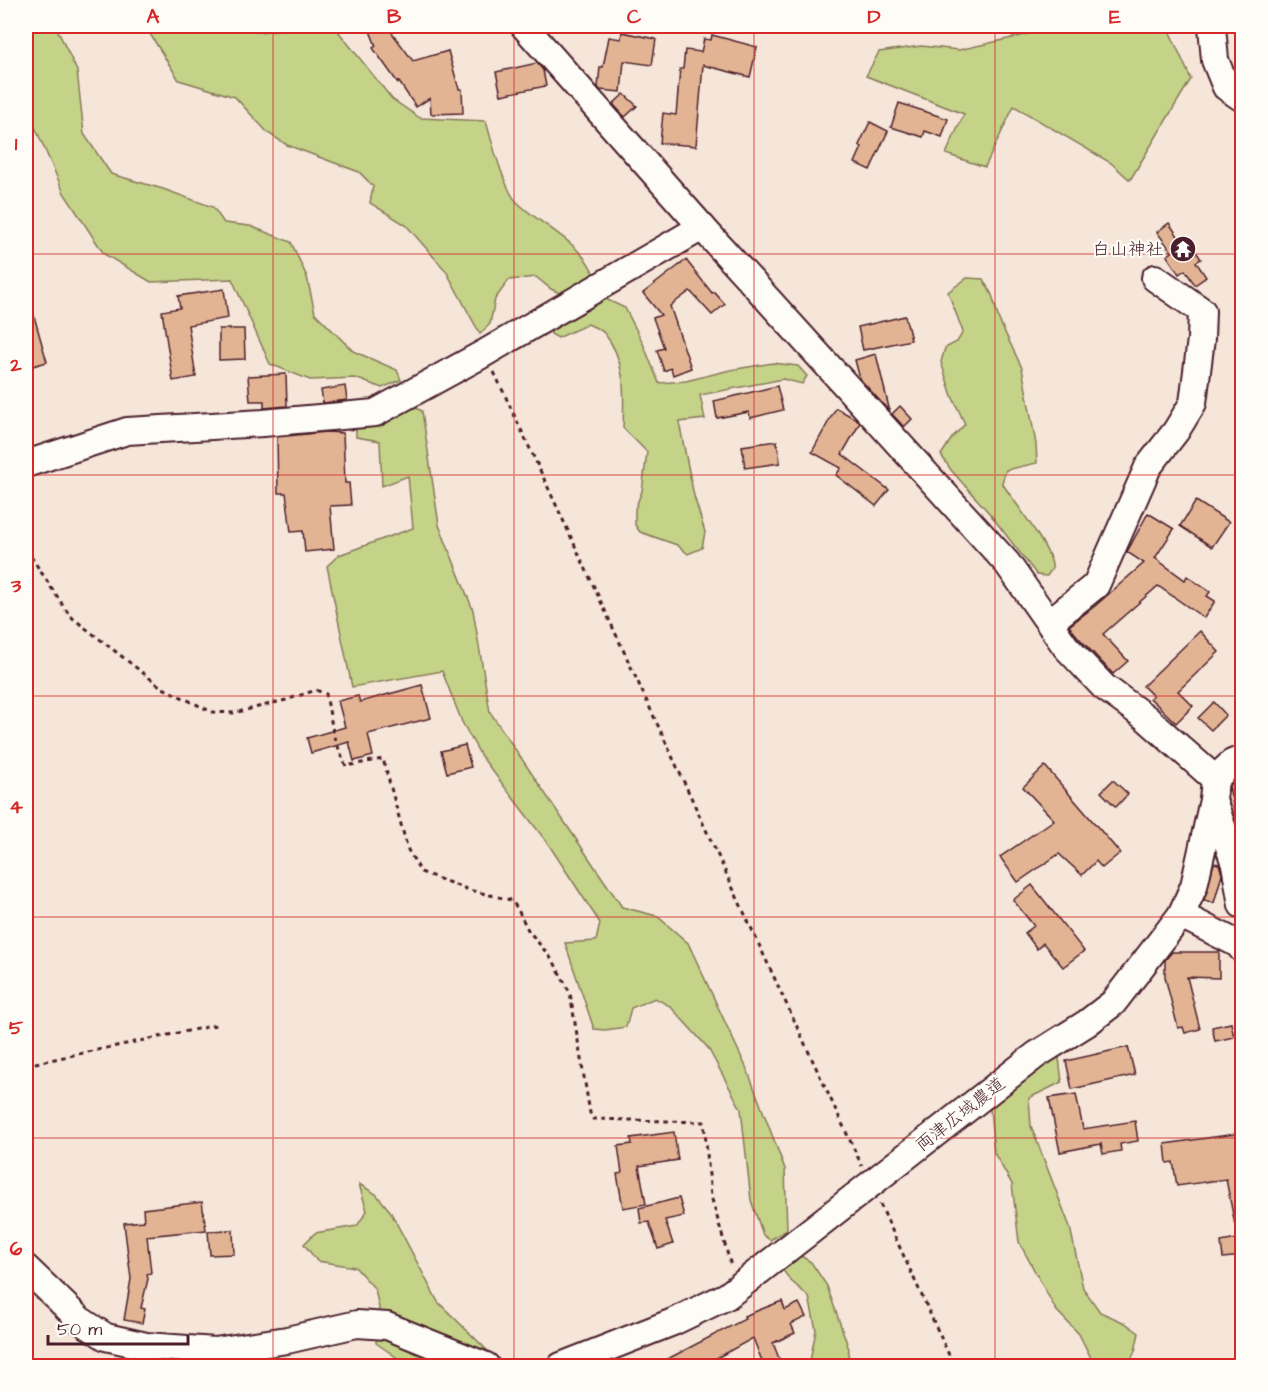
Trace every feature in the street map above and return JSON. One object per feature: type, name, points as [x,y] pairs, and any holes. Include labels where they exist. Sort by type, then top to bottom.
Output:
[{"type":"street","points":[[524,26],[702,227],[1007,563],[1066,647],[1104,687],[1145,717],[1214,790],[1235,864],[1242,905]]},
{"type":"street","points":[[1212,26],[1215,60],[1226,87],[1242,98]]},
{"type":"street","points":[[26,464],[127,431],[263,423],[375,413],[483,354],[702,227]]},
{"type":"street","points":[[1050,622],[1096,585],[1148,466],[1176,431],[1193,402],[1202,311],[1155,278]]},
{"type":"street","points":[[1214,790],[1232,763],[1242,759]]},
{"type":"street","name":"両津広域農道","points":[[561,1366],[673,1322],[727,1296],[1036,1055],[1087,1023],[1113,1003],[1181,915],[1194,886],[1214,790]]},
{"type":"street","points":[[1181,915],[1238,944],[1242,949]]},
{"type":"street","points":[[26,1268],[80,1320],[106,1337],[136,1344],[215,1351],[287,1340],[357,1324],[387,1326],[486,1366]]},
{"type":"path","points":[[483,354],[491,366],[575,545],[954,1366]]},
{"type":"path","points":[[26,549],[70,616],[161,687],[212,712],[234,713],[316,690],[326,694],[334,737],[346,766],[383,759],[408,850],[421,873],[469,890],[511,900],[528,930],[554,962],[570,993],[590,1113],[593,1119],[704,1122],[711,1196],[737,1288]]},
{"type":"path","points":[[26,1065],[216,1025]]},
{"type":"green space","points":[[26,26],[56,27],[77,71],[84,134],[111,174],[213,207],[224,223],[250,226],[291,242],[307,277],[315,313],[353,351],[397,370],[401,380],[382,388],[355,378],[310,380],[270,364],[232,279],[151,282],[104,254],[64,193],[31,118],[26,100]]},
{"type":"green space","points":[[145,26],[236,26],[260,32],[310,26],[334,26],[392,99],[420,118],[486,121],[498,164],[512,196],[527,211],[571,244],[588,263],[594,275],[564,295],[551,289],[536,277],[509,280],[495,299],[490,324],[480,334],[446,271],[406,225],[370,203],[373,186],[359,172],[287,145],[268,133],[235,97],[179,80]]},
{"type":"green space","points":[[1053,26],[1167,26],[1191,79],[1130,180],[1111,163],[1014,106],[985,167],[946,154],[964,114],[866,76],[879,52],[921,46],[959,50]]},
{"type":"green space","points":[[967,278],[983,279],[992,295],[999,320],[1022,368],[1036,444],[1037,463],[1006,470],[1002,483],[1047,551],[1052,568],[1047,576],[1037,575],[941,455],[965,424],[952,396],[941,362],[945,348],[957,342],[963,332],[948,292]]},
{"type":"green space","points":[[599,296],[625,308],[642,341],[659,383],[686,381],[730,370],[773,363],[798,366],[807,376],[802,384],[783,379],[700,395],[705,419],[679,422],[694,496],[705,532],[702,548],[688,554],[677,545],[640,532],[635,525],[635,509],[642,491],[647,452],[623,428],[622,379],[617,355],[611,344],[603,332],[588,324],[558,338],[551,334],[552,327]]},
{"type":"green space","points":[[413,406],[422,411],[439,525],[473,610],[490,712],[622,907],[657,916],[688,943],[747,1069],[785,1169],[787,1230],[770,1240],[763,1235],[751,1200],[741,1109],[708,1048],[670,1006],[655,998],[631,1008],[626,1027],[594,1029],[565,943],[596,941],[600,923],[549,845],[481,756],[462,722],[442,671],[352,687],[327,566],[339,555],[413,528],[408,476],[382,486],[380,441],[356,437],[356,423]]},
{"type":"green space","points":[[1050,1058],[1059,1058],[1062,1082],[1029,1098],[1031,1126],[1070,1227],[1083,1288],[1100,1312],[1125,1323],[1139,1333],[1135,1351],[1128,1366],[1091,1366],[1092,1360],[1079,1334],[1056,1310],[1019,1242],[1012,1184],[994,1153],[990,1109],[1003,1091]]},
{"type":"green space","points":[[359,1184],[376,1194],[390,1211],[438,1302],[496,1359],[498,1366],[404,1366],[399,1359],[376,1343],[379,1308],[375,1289],[355,1267],[317,1261],[304,1244],[315,1233],[357,1226],[367,1211]]},
{"type":"green space","points":[[796,1253],[811,1262],[827,1286],[849,1349],[847,1366],[809,1366],[816,1330],[809,1297],[791,1281],[782,1269]]},
{"type":"building","points":[[368,26],[387,26],[413,61],[448,51],[459,89],[462,89],[463,113],[431,114],[430,98],[416,107],[373,48],[376,46]]},
{"type":"building","points":[[622,32],[656,39],[652,65],[624,61],[621,92],[600,90],[598,87],[600,67],[603,67],[609,37],[621,39]]},
{"type":"building","points":[[712,35],[757,47],[750,77],[703,65],[696,146],[660,143],[663,113],[676,115],[680,69],[683,69],[685,50],[701,52],[704,39],[711,40]]},
{"type":"building","points":[[537,63],[543,70],[546,86],[501,95],[496,72]]},
{"type":"building","points":[[624,94],[637,106],[625,117],[613,104]]},
{"type":"building","points":[[899,103],[948,119],[942,137],[925,131],[923,137],[891,127]]},
{"type":"building","points":[[870,122],[888,131],[870,170],[855,163],[862,147],[859,145]]},
{"type":"building","name":"白山神社","points":[[1169,223],[1184,245],[1189,241],[1201,259],[1196,262],[1206,277],[1195,285],[1185,270],[1179,274],[1167,256],[1172,252],[1157,232]]},
{"type":"building","points":[[686,260],[712,293],[714,292],[725,304],[712,315],[690,291],[670,306],[691,368],[673,375],[671,368],[664,371],[657,350],[664,348],[653,318],[661,315],[643,293]]},
{"type":"building","points":[[224,289],[228,318],[188,325],[196,377],[173,381],[162,311],[180,308],[178,296]]},
{"type":"building","points":[[30,302],[47,362],[29,367],[26,355],[26,303]]},
{"type":"building","points":[[905,316],[911,340],[863,350],[858,327]]},
{"type":"building","points":[[219,329],[244,329],[245,359],[219,360]]},
{"type":"building","points":[[876,354],[890,412],[860,379],[855,360]]},
{"type":"building","points":[[286,374],[287,406],[264,408],[264,401],[250,401],[248,376]]},
{"type":"building","points":[[345,386],[347,400],[323,403],[321,390]]},
{"type":"building","points":[[777,386],[783,410],[750,418],[749,412],[717,418],[714,401]]},
{"type":"building","points":[[900,406],[912,419],[904,427],[892,414]]},
{"type":"building","points":[[836,408],[860,423],[842,454],[889,490],[876,506],[836,475],[841,468],[812,452]]},
{"type":"building","points":[[326,432],[343,433],[345,483],[349,483],[351,505],[330,506],[334,549],[305,552],[303,531],[291,532],[286,493],[278,493],[277,437]]},
{"type":"building","points":[[777,441],[780,463],[745,468],[742,446]]},
{"type":"building","points":[[1196,501],[1229,522],[1212,547],[1180,526]]},
{"type":"building","points":[[1148,513],[1174,529],[1155,558],[1185,580],[1187,576],[1210,592],[1207,596],[1215,601],[1204,618],[1158,586],[1103,634],[1128,661],[1113,674],[1069,626],[1144,563],[1127,552]]},
{"type":"building","points":[[1200,631],[1219,652],[1178,691],[1193,706],[1176,723],[1150,698],[1153,696],[1143,686]]},
{"type":"building","points":[[422,685],[431,718],[368,734],[373,756],[354,761],[349,742],[311,753],[307,738],[345,727],[338,701],[358,696],[360,702]]},
{"type":"building","points":[[1214,702],[1226,715],[1211,730],[1198,718]]},
{"type":"building","points":[[465,745],[471,767],[447,773],[441,751]]},
{"type":"building","points":[[1045,766],[1120,853],[1102,868],[1096,861],[1082,875],[1059,854],[1018,882],[1000,857],[1054,820],[1023,787]]},
{"type":"building","points":[[1242,777],[1242,820],[1236,821],[1229,786]]},
{"type":"building","points":[[1113,780],[1128,794],[1116,807],[1101,792]]},
{"type":"building","points":[[1214,863],[1219,864],[1222,874],[1214,903],[1204,900]]},
{"type":"building","points":[[1032,885],[1084,951],[1063,967],[1043,943],[1037,949],[1025,933],[1034,926],[1013,900]]},
{"type":"building","points":[[1172,952],[1219,952],[1219,978],[1187,977],[1200,1029],[1185,1033],[1183,1027],[1178,1028],[1165,977],[1165,960]]},
{"type":"building","points":[[1231,1023],[1234,1037],[1215,1041],[1212,1027]]},
{"type":"building","points":[[1128,1047],[1135,1075],[1072,1089],[1066,1061]]},
{"type":"building","points":[[1076,1094],[1083,1129],[1135,1121],[1138,1141],[1120,1144],[1121,1151],[1103,1154],[1101,1144],[1060,1152],[1049,1098]]},
{"type":"building","points":[[674,1132],[678,1160],[639,1166],[646,1204],[623,1208],[617,1174],[622,1173],[618,1146],[632,1144],[631,1138]]},
{"type":"building","points":[[1242,1133],[1242,1224],[1235,1225],[1226,1179],[1177,1186],[1173,1162],[1167,1163],[1165,1144]]},
{"type":"building","points":[[679,1198],[684,1216],[665,1220],[673,1244],[658,1249],[649,1222],[641,1223],[639,1208]]},
{"type":"building","points":[[202,1202],[206,1230],[147,1236],[151,1273],[147,1274],[148,1279],[141,1308],[145,1309],[142,1323],[124,1320],[131,1279],[124,1223],[144,1221],[143,1209]]},
{"type":"building","points":[[233,1230],[234,1254],[210,1255],[208,1231]]},
{"type":"building","points":[[1242,1238],[1242,1256],[1223,1258],[1221,1242]]},
{"type":"building","points":[[782,1301],[785,1310],[799,1303],[806,1317],[791,1324],[795,1333],[773,1343],[782,1366],[764,1366],[753,1338],[713,1360],[717,1366],[654,1366],[745,1319],[744,1316]]},
{"type":"place","name":"白山神社","points":[[1183,249]]}]
